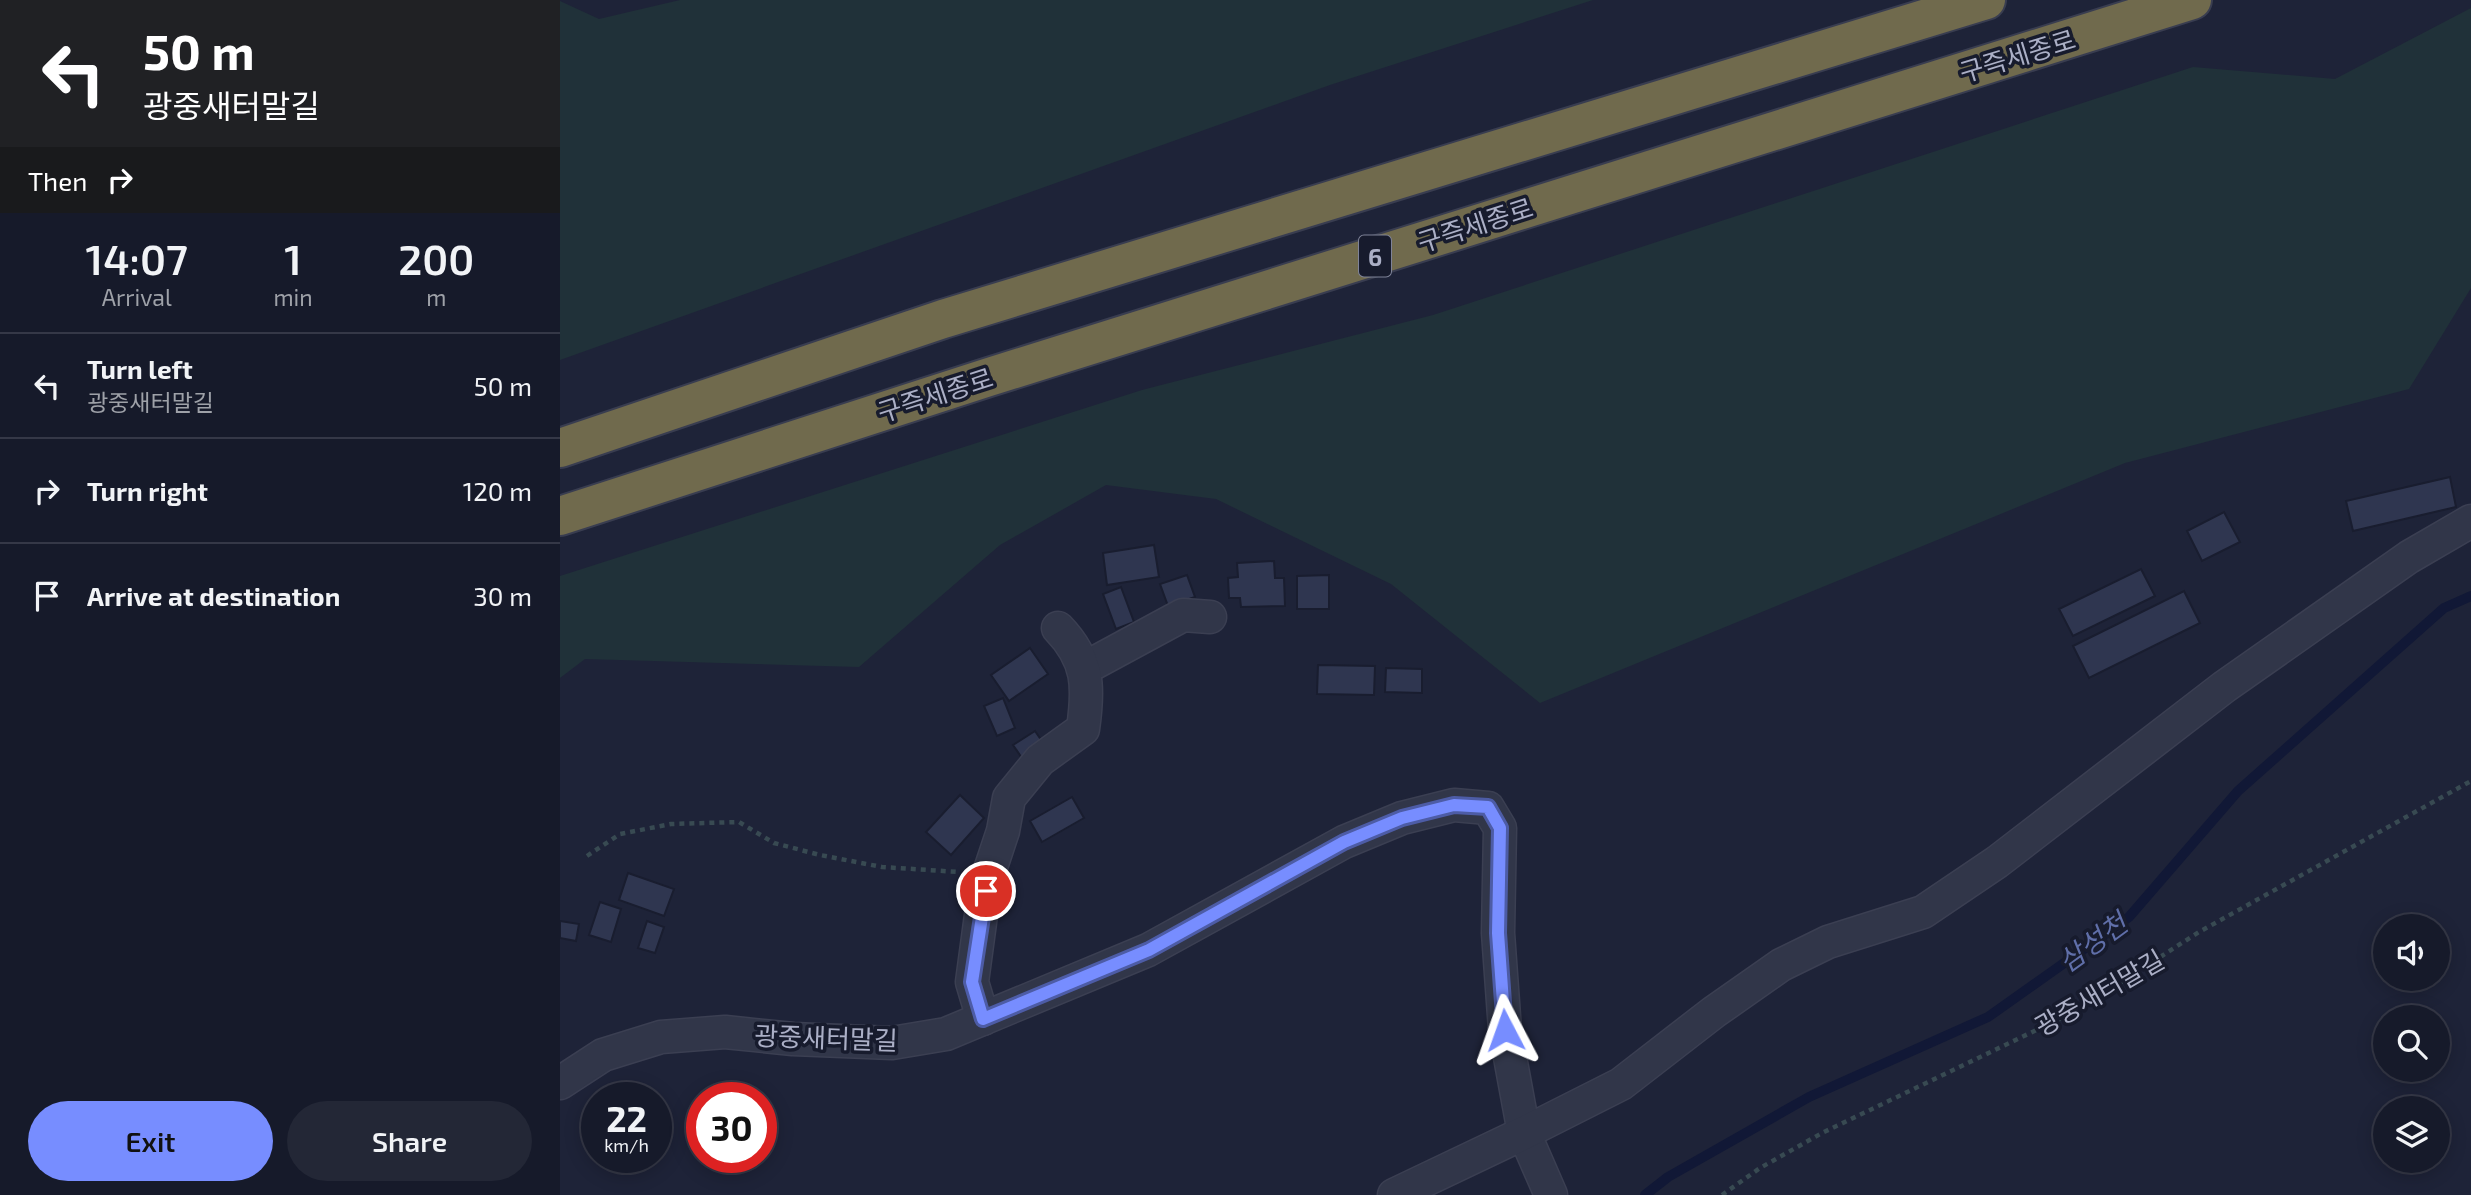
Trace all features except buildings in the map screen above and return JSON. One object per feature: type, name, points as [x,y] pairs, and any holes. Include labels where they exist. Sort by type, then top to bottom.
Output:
[{"type":"highway","points":[[560,448],[956,314],[1986,0]]},
{"type":"highway","name":"구즉세종로","points":[[560,516],[989,377],[2192,0]]},
{"type":"street","points":[[1394,1195],[1620,1084],[1781,965],[1828,942],[1923,912],[1997,862],[2224,687],[2409,557],[2471,521]]},
{"type":"street","points":[[1084,668],[1183,615],[1210,617]]},
{"type":"street","points":[[983,1019],[972,982],[981,915],[1009,798],[1040,760],[1083,729],[1087,704],[1084,668],[1070,640],[1058,628]]},
{"type":"street","name":"광중새터말길","points":[[560,1083],[603,1055],[661,1037],[725,1032],[793,1039],[892,1043],[946,1034],[1149,950],[1344,842],[1402,818],[1454,805],[1488,807],[1500,828],[1498,933],[1505,1030],[1524,1133],[1551,1195]]},
{"type":"path","name":"광중새터말길","points":[[1723,1195],[1760,1168],[1822,1133],[2076,1011],[2199,932],[2471,781]]},
{"type":"path","points":[[587,856],[620,834],[671,824],[739,822],[774,843],[883,867],[954,873],[991,867]]},
{"type":"shaded area","points":[[680,0],[1593,0],[1330,85],[560,360],[560,1],[599,19]]},
{"type":"shaded area","points":[[2471,8],[2471,288],[2409,389],[2125,463],[1540,703],[1391,584],[1216,499],[1106,485],[1000,545],[859,667],[585,659],[560,678],[560,576],[1142,390],[1433,315],[2193,67],[2335,79]]},
{"type":"waterway","name":"삼성천","points":[[1645,1195],[1668,1177],[1809,1097],[1988,1017],[2129,917],[2238,791],[2444,608],[2471,596]]},
{"type":"route","points":[[986,891],[972,982],[983,1019],[1149,950],[1344,842],[1402,818],[1454,805],[1488,807],[1500,828],[1498,933],[1505,1030]]}]
